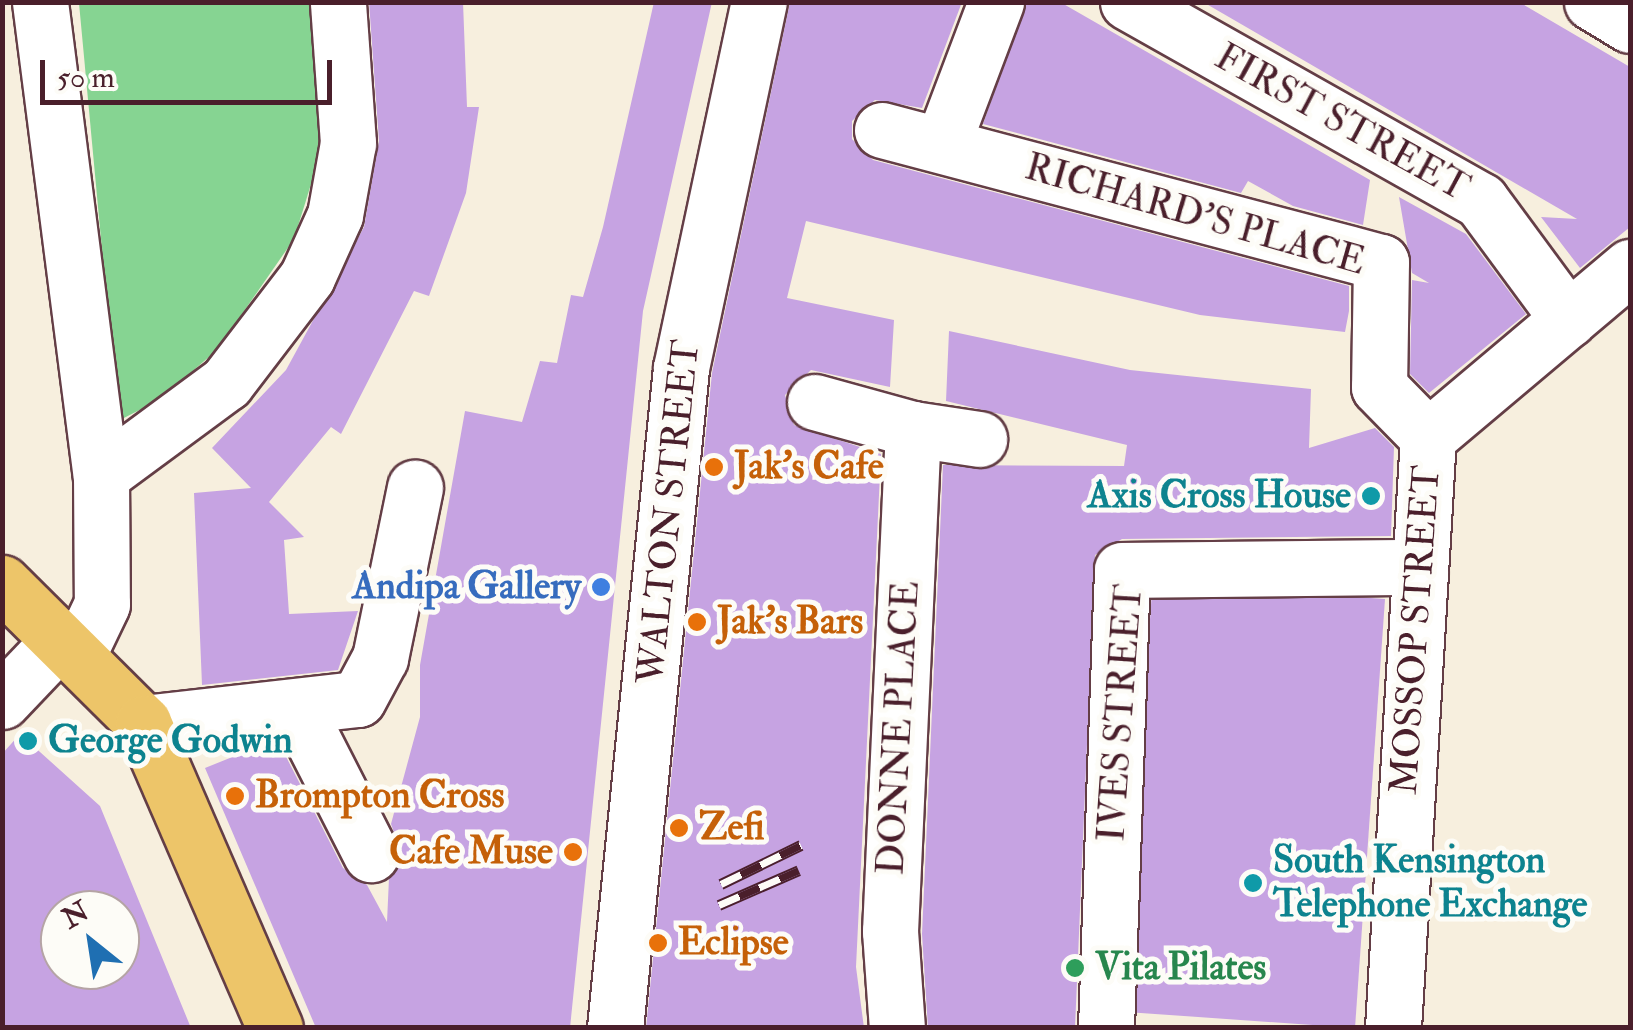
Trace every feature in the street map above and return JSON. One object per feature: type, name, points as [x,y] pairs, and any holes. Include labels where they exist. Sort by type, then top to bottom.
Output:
[{"type":"main road","points":[[2,583],[71,645],[144,723],[275,1028]]},
{"type":"street","points":[[2,701],[71,645],[102,604],[101,475],[24,84],[40,2]]},
{"type":"street","points":[[101,475],[226,383],[307,277],[334,216],[348,143],[338,2]]},
{"type":"street","name":"WALTON STREET","points":[[615,1028],[681,368],[759,2]]},
{"type":"street","points":[[942,145],[996,2]]},
{"type":"street","name":"FIRST STREET","points":[[1128,2],[1482,202],[1568,319]]},
{"type":"street","points":[[1592,2],[1630,24]]},
{"type":"street","name":"RICHARD'S PLACE","points":[[882,130],[1381,262],[1379,387],[1428,437]]},
{"type":"street","name":"MOSSOP STREET","points":[[1392,1028],[1428,437],[1630,267]]},
{"type":"street","points":[[815,402],[913,429],[980,439]]},
{"type":"street","name":"DONNE PLACE","points":[[897,1028],[890,932],[913,429]]},
{"type":"street","points":[[144,723],[184,712],[344,704],[368,689],[415,488]]},
{"type":"street","name":"IVES STREET","points":[[1106,1028],[1122,570],[1420,567]]},
{"type":"street","points":[[298,709],[371,854]]},
{"type":"green space","points":[[79,3],[314,3],[321,152],[294,239],[217,350],[159,400],[118,421]]},
{"type":"building","points":[[369,2],[463,2],[467,107],[479,107],[466,193],[429,296],[414,291],[341,434],[331,427],[269,502],[304,537],[284,540],[289,614],[358,611],[338,670],[202,685],[194,493],[251,488],[212,448],[286,370],[364,227],[379,141]]},
{"type":"building","points":[[654,2],[712,2],[643,311],[570,1028],[316,1028],[205,768],[277,739],[343,868],[367,885],[387,922],[389,878],[402,855],[391,824],[420,717],[420,665],[465,411],[522,422],[540,361],[557,363],[571,295],[583,297],[603,227]]},
{"type":"building","points":[[790,2],[962,2],[922,108],[875,100],[852,121],[852,139],[873,160],[1349,286],[1349,311],[1345,332],[1200,315],[806,221],[787,298],[894,320],[890,387],[811,370],[785,395],[794,425],[881,454],[856,967],[864,1028],[646,1028],[712,373]]},
{"type":"building","points":[[1026,2],[1060,2],[1370,180],[1363,225],[1293,206],[1248,181],[1241,193],[983,124]]},
{"type":"building","points":[[1203,2],[1519,2],[1630,67],[1630,227],[1580,268],[1541,217],[1577,219]]},
{"type":"building","points":[[1399,197],[1466,234],[1526,314],[1429,393],[1410,374],[1412,280],[1429,283],[1412,273]]},
{"type":"building","points":[[949,331],[1130,370],[1311,389],[1309,448],[1375,428],[1394,447],[1391,536],[1122,539],[1095,555],[1075,1028],[928,1028],[922,934],[943,465],[1124,466],[1127,445],[946,401]]},
{"type":"building","points":[[1153,583],[1385,599],[1355,1028],[1123,1012]]},
{"type":"building","points":[[20,734],[100,806],[134,890],[40,890],[40,990],[140,990],[140,904],[191,1028],[2,1028],[2,754]]},
{"type":"railway","points":[[721,884],[801,845]]},
{"type":"railway","points":[[719,905],[799,870]]},
{"type":"place","name":"Jak's Cafe","points":[[714,467]]},
{"type":"place","name":"Axis Cross House","points":[[1371,496]]},
{"type":"place","name":"Andipa Gallery","points":[[601,587]]},
{"type":"place","name":"Jak's Bars","points":[[697,622]]},
{"type":"place","name":"George Godwin","points":[[28,741]]},
{"type":"place","name":"Brompton Cross","points":[[235,796]]},
{"type":"place","name":"Zefi","points":[[679,828]]},
{"type":"place","name":"Cafe Muse","points":[[573,852]]},
{"type":"place","name":"South Kensington Telephone Exchange","points":[[1253,883]]},
{"type":"place","name":"Eclipse","points":[[658,943]]},
{"type":"place","name":"Vita Pilates","points":[[1075,968]]}]
